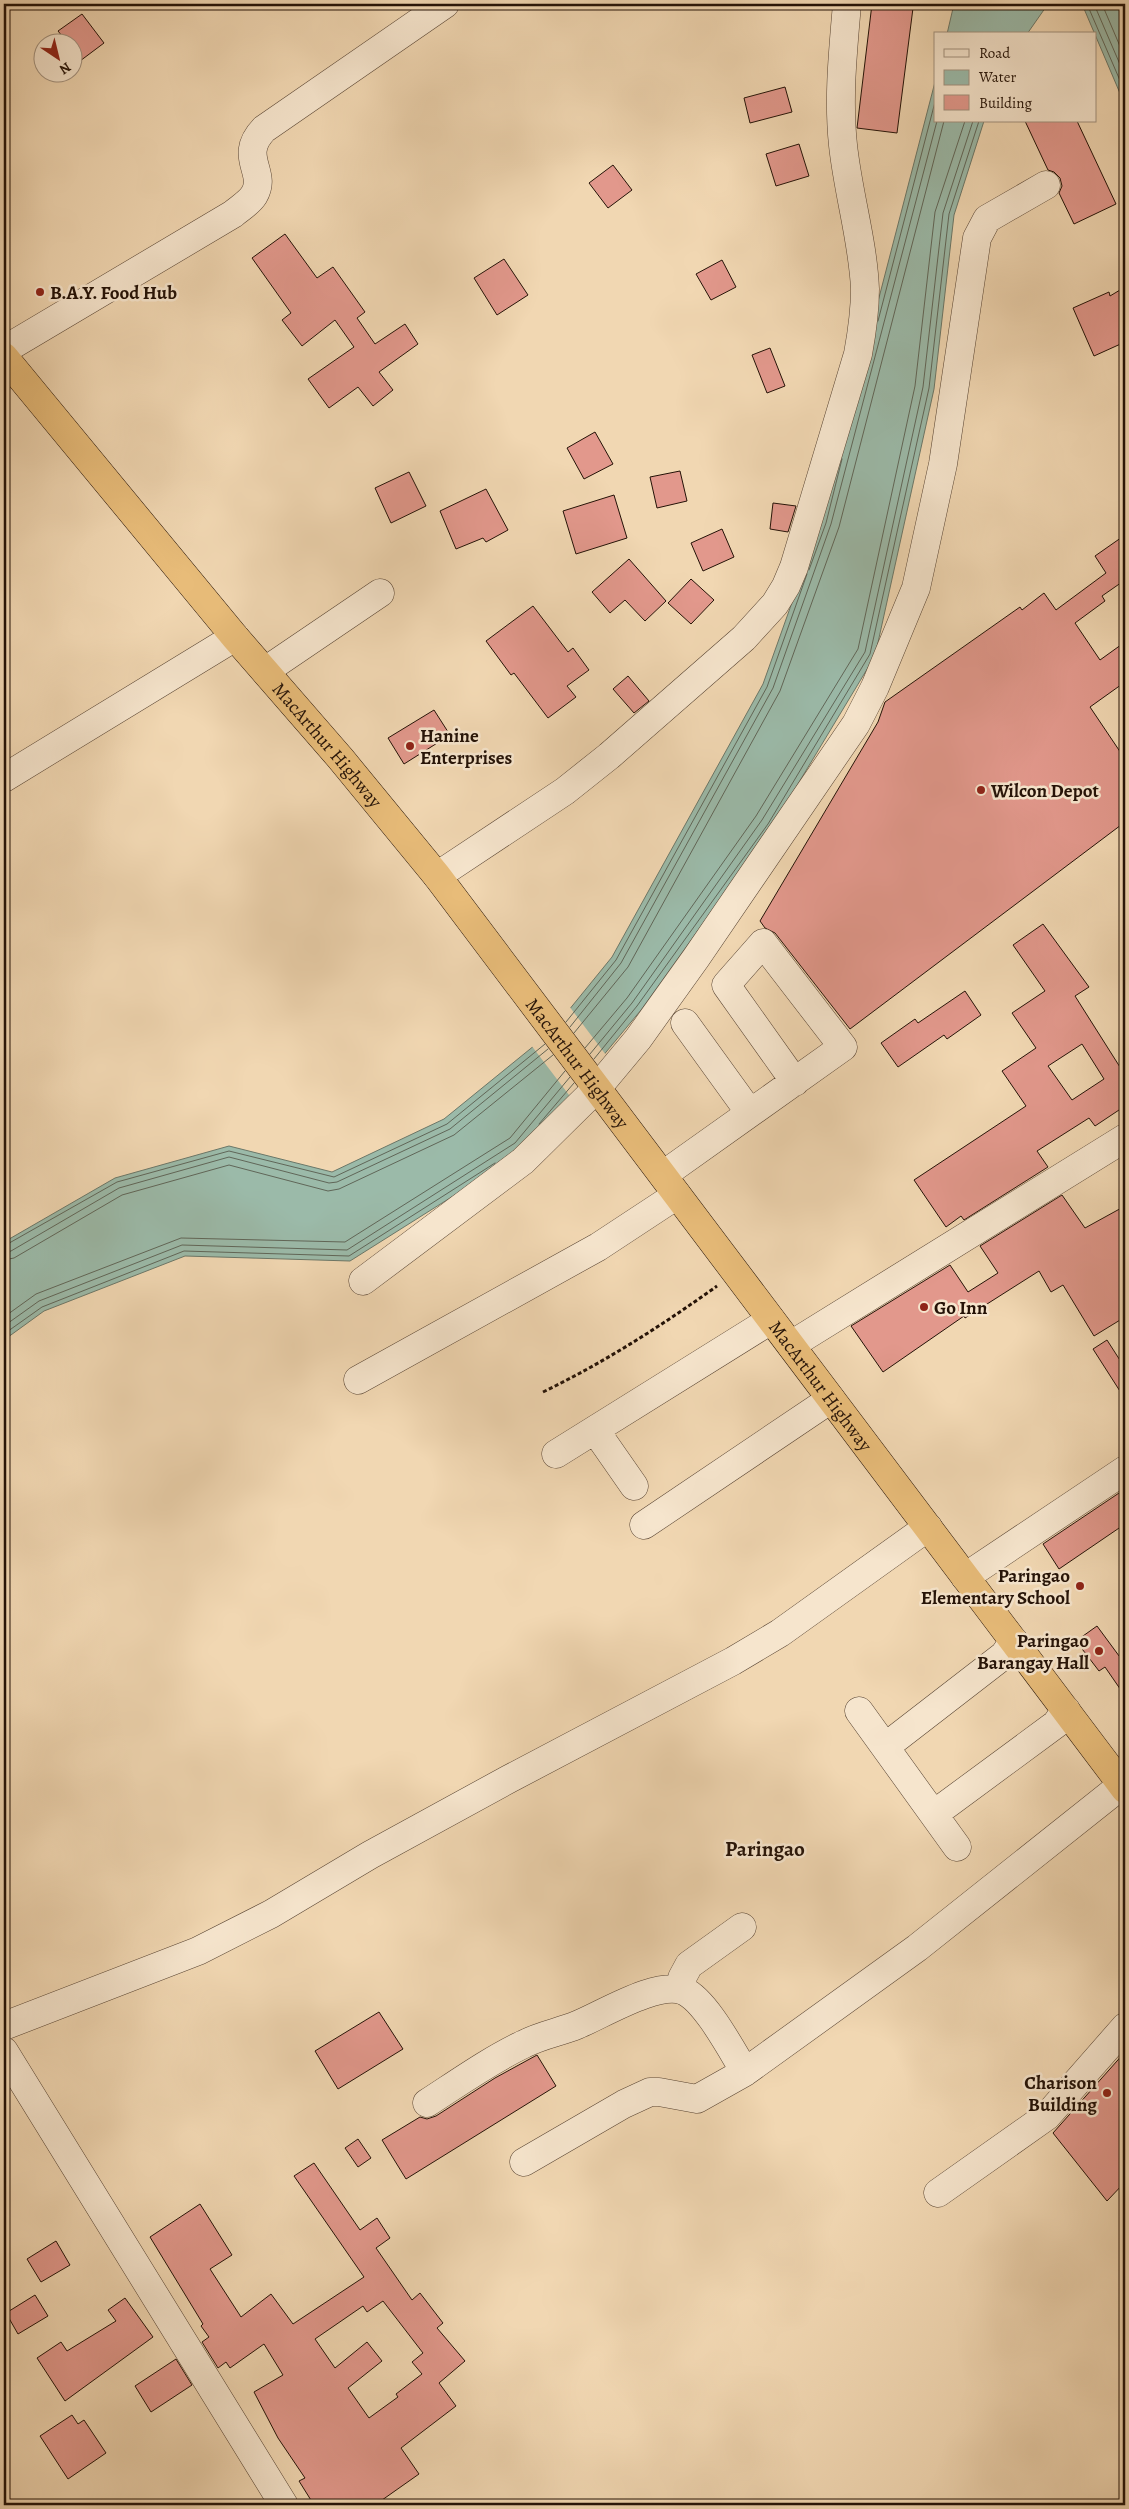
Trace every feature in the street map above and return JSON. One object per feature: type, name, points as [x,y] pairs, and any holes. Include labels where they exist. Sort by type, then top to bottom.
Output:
[{"type":"highway","name":"MacArthur Highway","points":[[4,356],[235,637],[341,759],[437,876],[1124,1787]]},
{"type":"street","points":[[4,350],[233,214],[247,203],[257,187],[252,144],[264,128],[445,4]]},
{"type":"street","points":[[437,876],[565,791],[609,756],[744,638],[775,604],[786,586],[858,354],[863,326],[865,289],[843,145],[841,85],[846,4]]},
{"type":"street","points":[[363,1281],[523,1161],[594,1083],[638,1039],[696,958],[856,724],[875,688],[916,588],[943,464],[977,238],[987,219],[1046,185]]},
{"type":"street","points":[[264,671],[380,593]]},
{"type":"street","points":[[4,778],[235,637]]},
{"type":"street","points":[[358,1380],[598,1247],[750,1113],[795,1082],[843,1047],[763,943],[726,985],[795,1082]]},
{"type":"street","points":[[685,1023],[750,1113]]},
{"type":"street","points":[[790,1345],[1125,1138]]},
{"type":"street","points":[[556,1454],[771,1320]]},
{"type":"street","points":[[644,1525],[831,1399]]},
{"type":"street","points":[[595,1430],[634,1486]]},
{"type":"street","points":[[965,1576],[1125,1470]]},
{"type":"street","points":[[4,2026],[198,1951],[271,1914],[405,1836],[509,1779],[658,1702],[764,1643],[928,1527]]},
{"type":"street","points":[[885,1747],[1004,1655],[1014,1641]]},
{"type":"street","points":[[859,1710],[957,1847]]},
{"type":"street","points":[[934,1814],[1056,1724],[1066,1710]]},
{"type":"street","points":[[524,2162],[624,2104],[650,2092],[697,2099],[745,2072],[917,1948],[1124,1787]]},
{"type":"street","points":[[682,1990],[682,1978],[689,1965],[742,1927]]},
{"type":"street","points":[[427,2103],[523,2044],[578,2025],[642,1996],[667,1989],[682,1990],[690,1994],[710,2016],[745,2072]]},
{"type":"street","points":[[938,2193],[1047,2116],[1125,2027]]},
{"type":"street","points":[[4,2051],[284,2505]]},
{"type":"path","points":[[543,1392],[584,1372],[652,1332],[736,1273]]},
{"type":"water","points":[[954,4],[1048,4],[1028,32],[947,32]]},
{"type":"water","points":[[1082,4],[1125,4],[1125,105],[1096,37],[1096,32],[1094,32]]},
{"type":"water","points":[[934,86],[934,122],[984,122],[954,215],[934,389],[875,656],[772,827],[641,1010],[523,1152],[350,1261],[185,1256],[44,1311],[4,1340],[4,1242],[115,1178],[229,1146],[332,1172],[444,1119],[551,1032],[612,957],[763,684],[821,521]]},
{"type":"pier","points":[[569,1006],[606,1055],[582,1085],[569,1095],[531,1045],[550,1030]]},
{"type":"building","points":[[872,4],[913,8],[897,133],[857,128]]},
{"type":"building","points":[[82,14],[104,43],[82,60],[82,32],[58,31]]},
{"type":"building","points":[[785,87],[792,112],[750,123],[744,98]]},
{"type":"building","points":[[1025,122],[1077,122],[1116,204],[1074,224],[1059,193],[1062,186],[1060,178],[1054,172],[1048,170]]},
{"type":"building","points":[[799,144],[809,176],[776,186],[766,154]]},
{"type":"building","points":[[613,165],[632,190],[608,208],[589,183]]},
{"type":"building","points":[[285,234],[317,278],[333,267],[365,312],[357,318],[375,344],[405,324],[418,344],[379,372],[393,390],[373,406],[358,387],[329,408],[308,379],[354,347],[335,320],[302,346],[282,320],[291,313],[252,258]]},
{"type":"building","points":[[504,259],[528,295],[497,315],[474,278]]},
{"type":"building","points":[[722,260],[736,287],[711,300],[696,274]]},
{"type":"building","points":[[1125,287],[1125,342],[1094,356],[1073,308],[1109,292],[1110,296]]},
{"type":"building","points":[[770,348],[785,386],[767,393],[752,355]]},
{"type":"building","points":[[595,432],[613,464],[584,479],[567,448]]},
{"type":"building","points":[[680,471],[687,501],[657,508],[650,477]]},
{"type":"building","points":[[409,472],[426,506],[391,523],[375,488]]},
{"type":"building","points":[[486,489],[508,530],[486,542],[483,538],[456,549],[440,511]]},
{"type":"building","points":[[614,495],[627,538],[576,554],[563,511]]},
{"type":"building","points":[[773,503],[796,506],[788,532],[770,529]]},
{"type":"building","points":[[722,529],[734,557],[703,571],[691,543]]},
{"type":"building","name":"Wilcon Depot","points":[[1125,535],[1125,580],[1102,596],[1105,601],[1075,623],[1100,660],[1125,642],[1125,682],[1090,707],[1125,759],[1125,822],[850,1029],[775,933],[765,928],[760,921],[878,722],[885,702],[1020,607],[1022,610],[1044,593],[1056,610],[1106,573],[1095,556]]},
{"type":"building","points":[[629,559],[666,601],[645,621],[625,600],[610,613],[592,592]]},
{"type":"building","points":[[691,579],[714,600],[691,624],[668,603]]},
{"type":"building","points":[[533,606],[568,652],[573,648],[589,670],[567,686],[576,697],[548,718],[514,673],[511,675],[486,641]]},
{"type":"building","points":[[628,676],[649,701],[634,713],[613,689]]},
{"type":"building","points":[[434,710],[450,735],[404,764],[388,738]]},
{"type":"building","points":[[1043,924],[1089,987],[1075,996],[1125,1075],[1125,1106],[1095,1126],[1089,1118],[1037,1151],[1048,1167],[964,1220],[961,1216],[946,1227],[914,1180],[1026,1106],[1002,1071],[1036,1048],[1012,1013],[1045,991],[1013,945]],"holes":[[[1082,1044],[1104,1079],[1072,1100],[1048,1066]]]},
{"type":"building","points":[[965,991],[981,1015],[947,1039],[944,1035],[898,1067],[881,1043],[915,1019],[918,1023]]},
{"type":"building","points":[[1062,1195],[1085,1228],[1125,1206],[1125,1317],[1094,1336],[1063,1285],[1051,1292],[1039,1271],[965,1318],[964,1316],[883,1372],[851,1326],[950,1265],[968,1292],[998,1273],[980,1246]]},
{"type":"building","points":[[1107,1340],[1125,1368],[1125,1399],[1093,1349]]},
{"type":"building","points":[[1125,1489],[1125,1524],[1059,1569],[1043,1544]]},
{"type":"building","points":[[1097,1626],[1125,1664],[1125,1696],[1105,1667],[1099,1671],[1076,1641]]},
{"type":"building","points":[[379,2012],[403,2049],[338,2089],[315,2051]]},
{"type":"building","name":"Charison Building","points":[[1125,2052],[1125,2182],[1107,2201],[1053,2133]]},
{"type":"building","points":[[537,2055],[556,2086],[406,2179],[382,2140],[420,2117],[427,2119],[436,2116],[495,2078]]},
{"type":"building","points":[[358,2139],[371,2158],[358,2167],[345,2148]]},
{"type":"building","points":[[314,2163],[360,2230],[377,2218],[390,2238],[376,2248],[412,2300],[420,2293],[443,2323],[437,2328],[465,2361],[439,2383],[456,2406],[401,2448],[419,2474],[375,2505],[314,2505],[299,2481],[305,2478],[278,2438],[254,2392],[283,2375],[264,2344],[230,2368],[226,2362],[218,2368],[202,2342],[209,2337],[201,2326],[203,2324],[150,2237],[200,2204],[232,2255],[210,2269],[241,2317],[271,2294],[293,2324],[364,2277],[294,2176]],"holes":[[[383,2301],[423,2353],[412,2362],[422,2374],[396,2394],[398,2397],[369,2418],[348,2388],[382,2361],[367,2342],[335,2368],[315,2339],[363,2306],[367,2312]]]},
{"type":"building","points":[[56,2241],[70,2265],[41,2282],[27,2259]]},
{"type":"building","points":[[35,2295],[48,2316],[18,2334],[6,2313]]},
{"type":"building","points":[[125,2298],[153,2337],[65,2401],[37,2358],[61,2342],[67,2351],[116,2321],[108,2310]]},
{"type":"building","points":[[176,2359],[192,2385],[151,2412],[135,2386]]},
{"type":"building","points":[[72,2415],[78,2424],[84,2420],[106,2453],[68,2479],[40,2436]]},
{"type":"place","name":"B.A.Y. Food Hub","points":[[40,292]]},
{"type":"place","name":"Hanine Enterprises","points":[[410,746]]},
{"type":"place","name":"Wilcon Depot","points":[[981,790]]},
{"type":"place","name":"Go Inn","points":[[924,1307]]},
{"type":"place","name":"Paringao Elementary School","points":[[1080,1586]]},
{"type":"place","name":"Paringao Barangay Hall","points":[[1099,1651]]},
{"type":"place","name":"Charison Building","points":[[1107,2093]]},
{"type":"district","name":"Paringao","points":[[765,1849]]}]
